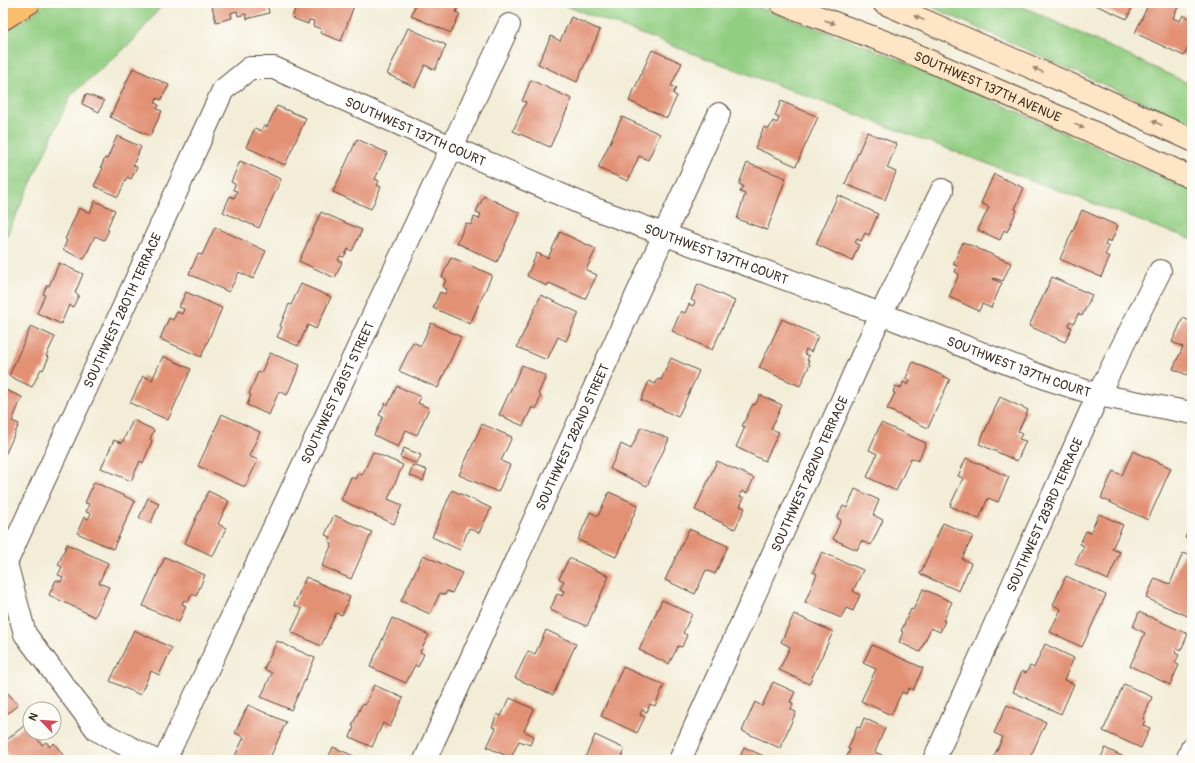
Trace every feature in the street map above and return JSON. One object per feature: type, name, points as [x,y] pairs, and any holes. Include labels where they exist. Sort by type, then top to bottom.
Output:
[{"type":"highway","points":[[3,19],[29,3]]},
{"type":"main road","name":"SOUTHWEST 137TH AVENUE","points":[[781,3],[888,43],[1073,123],[1192,178]]},
{"type":"main road","points":[[884,3],[1090,93],[1192,140]]},
{"type":"street","name":"SOUTHWEST 281ST STREET","points":[[165,760],[509,25]]},
{"type":"street","name":"SOUTHWEST 137TH COURT","points":[[250,68],[274,68],[587,206],[881,314],[1048,379],[1098,396],[1192,413]]},
{"type":"street","name":"SOUTHWEST 280TH TERRACE","points":[[154,760],[97,730],[25,634],[6,563],[223,90],[250,68]]},
{"type":"street","name":"SOUTHWEST 282ND STREET","points":[[426,760],[718,114]]},
{"type":"street","name":"SOUTHWEST 282ND TERRACE","points":[[680,760],[881,314],[942,190]]},
{"type":"street","name":"SOUTHWEST 283RD TERRACE","points":[[934,760],[1098,396],[1160,271]]},
{"type":"street","points":[[1187,760],[1192,748]]},
{"type":"green space","points":[[46,3],[164,3],[133,41],[71,95],[3,244],[3,33],[24,21]]},
{"type":"green space","points":[[558,3],[747,3],[861,44],[939,76],[1192,191],[1192,239],[1151,225]]},
{"type":"green space","points":[[923,3],[1015,3],[1192,85],[1192,124]]},
{"type":"building","points":[[211,3],[267,3],[269,13],[247,19],[246,14],[238,16],[237,11],[231,13],[232,18],[216,22]]},
{"type":"building","points":[[297,3],[355,3],[341,41],[320,33],[321,29],[313,26],[314,21],[309,20],[308,24],[292,18]]},
{"type":"building","points":[[416,3],[459,3],[456,12],[460,14],[451,33],[411,16]]},
{"type":"building","points":[[1091,3],[1134,3],[1127,19]]},
{"type":"building","points":[[1149,3],[1180,3],[1173,18],[1180,21],[1183,15],[1192,20],[1192,39],[1184,56],[1135,33]]},
{"type":"building","points":[[571,17],[600,30],[577,82],[538,64],[551,36],[560,41]]},
{"type":"building","points":[[408,28],[446,45],[435,70],[425,65],[415,87],[387,74]]},
{"type":"building","points":[[652,50],[682,63],[671,86],[676,88],[673,94],[677,96],[667,118],[629,101]]},
{"type":"building","points":[[133,68],[169,85],[161,100],[157,98],[155,103],[159,105],[157,109],[162,111],[150,136],[110,117]]},
{"type":"building","points":[[531,80],[572,99],[550,147],[513,131],[526,102],[522,101]]},
{"type":"building","points":[[86,94],[104,101],[99,112],[82,104]]},
{"type":"building","points":[[781,101],[818,117],[796,166],[755,148],[764,127],[769,129],[773,121],[777,123],[779,118],[775,116]]},
{"type":"building","points":[[277,106],[306,118],[285,165],[246,147],[255,128],[261,131],[264,125],[267,127]]},
{"type":"building","points":[[622,117],[660,134],[648,160],[639,156],[628,181],[598,168]]},
{"type":"building","points":[[867,132],[897,144],[887,168],[896,172],[885,200],[845,184]]},
{"type":"building","points":[[117,136],[141,147],[133,165],[137,167],[131,179],[127,177],[118,197],[94,186],[103,168],[101,167],[105,158],[107,159]]},
{"type":"building","points":[[357,139],[387,153],[375,179],[379,181],[377,185],[381,187],[371,209],[333,192]]},
{"type":"building","points":[[240,161],[281,179],[259,228],[223,212],[230,196],[234,198],[237,191],[233,190],[235,184],[231,182]]},
{"type":"building","points":[[747,163],[786,178],[767,230],[737,219],[745,194],[740,192],[743,186],[739,184]]},
{"type":"building","points":[[994,174],[1024,188],[1015,209],[1017,210],[1007,232],[1004,230],[1000,240],[978,230],[989,207],[981,203]]},
{"type":"building","points":[[838,195],[878,214],[869,235],[865,233],[861,241],[857,239],[855,243],[859,245],[852,261],[816,244]]},
{"type":"building","points":[[484,196],[520,213],[497,262],[457,243],[466,223],[471,225],[474,217],[479,219],[481,214],[476,212]]},
{"type":"building","points":[[95,201],[115,210],[107,229],[109,230],[104,240],[95,236],[84,259],[63,250],[67,240],[65,239],[79,208],[90,213]]},
{"type":"building","points":[[1082,210],[1118,226],[1111,242],[1107,240],[1105,245],[1109,247],[1105,255],[1110,257],[1101,277],[1060,259]]},
{"type":"building","points":[[321,212],[362,230],[352,251],[348,249],[344,257],[340,256],[338,260],[342,262],[335,278],[299,261]]},
{"type":"building","points":[[215,227],[266,251],[253,279],[239,272],[229,292],[189,274],[198,254],[202,255]]},
{"type":"building","points":[[560,232],[596,249],[586,270],[597,275],[585,299],[549,283],[547,286],[527,276],[537,253],[548,258]]},
{"type":"building","points":[[963,242],[1011,263],[1003,281],[993,279],[1002,283],[991,308],[982,304],[979,311],[949,297],[959,274],[955,272],[957,266],[953,264]]},
{"type":"building","points":[[451,257],[492,275],[470,324],[433,308],[440,292],[445,294],[447,289],[443,287],[446,279],[442,277]]},
{"type":"building","points":[[59,263],[83,274],[75,293],[79,295],[73,307],[69,305],[61,324],[37,313],[45,295],[43,294],[47,285],[49,286]]},
{"type":"building","points":[[1052,277],[1092,295],[1082,316],[1078,314],[1074,323],[1070,321],[1068,326],[1072,327],[1065,342],[1029,326]]},
{"type":"building","points":[[301,284],[331,297],[316,329],[308,325],[298,346],[277,337],[282,327],[280,326],[289,304],[291,305]]},
{"type":"building","points":[[698,284],[735,301],[712,350],[672,331],[681,311],[685,313],[689,304],[693,306],[695,302],[691,300]]},
{"type":"building","points":[[186,292],[222,308],[201,357],[160,339],[169,318],[173,320],[177,312],[182,314],[184,309],[179,307]]},
{"type":"building","points":[[541,295],[579,313],[566,341],[558,337],[547,360],[517,347]]},
{"type":"building","points":[[1183,318],[1192,322],[1192,377],[1173,369],[1183,347],[1172,342]]},
{"type":"building","points":[[782,319],[818,336],[811,352],[806,349],[804,354],[809,356],[807,360],[810,364],[800,386],[759,368]]},
{"type":"building","points":[[431,323],[461,337],[438,388],[399,371],[413,342],[421,346]]},
{"type":"building","points":[[31,326],[55,337],[46,356],[49,357],[32,387],[9,376]]},
{"type":"building","points":[[270,353],[300,365],[287,395],[279,391],[269,415],[247,405],[251,395],[249,394],[258,372],[261,373]]},
{"type":"building","points":[[163,356],[191,369],[168,420],[130,403],[143,376],[152,380]]},
{"type":"building","points":[[671,358],[699,371],[678,417],[641,400],[649,381],[655,384],[658,379],[661,380]]},
{"type":"building","points":[[913,362],[950,379],[928,428],[887,409],[895,393],[893,392],[895,386],[901,388],[903,382],[908,385],[910,380],[906,378]]},
{"type":"building","points":[[522,365],[546,376],[538,394],[541,396],[536,409],[532,407],[523,426],[499,415]]},
{"type":"building","points":[[397,386],[421,397],[418,403],[429,408],[417,435],[406,430],[398,447],[374,435],[383,417],[379,415],[385,403],[388,405]]},
{"type":"building","points":[[3,389],[22,397],[12,421],[19,424],[6,453],[3,452]]},
{"type":"building","points":[[760,395],[782,405],[771,429],[779,432],[765,461],[736,447],[745,427],[742,426],[753,404],[755,405]]},
{"type":"building","points":[[1000,397],[1028,410],[1018,432],[1022,434],[1019,439],[1026,441],[1017,461],[979,444]]},
{"type":"building","points":[[222,414],[260,432],[249,456],[258,460],[245,487],[198,466]]},
{"type":"building","points":[[133,420],[154,430],[150,439],[152,441],[143,463],[140,461],[131,481],[101,468],[114,440],[122,443]]},
{"type":"building","points":[[881,423],[926,443],[918,461],[911,458],[896,491],[867,477],[877,454],[869,450]]},
{"type":"building","points":[[482,424],[512,437],[501,461],[510,465],[498,492],[459,475]]},
{"type":"building","points":[[641,427],[669,439],[647,486],[610,469],[621,444],[631,449]]},
{"type":"building","points":[[404,448],[421,455],[417,464],[400,457]]},
{"type":"building","points":[[1133,451],[1171,468],[1148,520],[1101,498],[1113,471],[1122,475]]},
{"type":"building","points":[[373,452],[403,465],[388,499],[402,505],[394,524],[341,500],[351,477],[355,479],[358,473],[362,475]]},
{"type":"building","points":[[966,458],[1009,477],[998,502],[988,498],[979,519],[950,506],[963,478],[958,476]]},
{"type":"building","points":[[717,461],[754,478],[747,493],[742,491],[739,496],[744,498],[740,506],[745,508],[735,529],[695,510]]},
{"type":"building","points":[[413,465],[427,470],[423,481],[409,475]]},
{"type":"building","points":[[94,482],[135,501],[113,549],[77,533],[84,517],[88,519],[91,514],[86,512],[89,504],[85,503]]},
{"type":"building","points":[[855,489],[879,500],[873,515],[883,520],[871,545],[861,541],[857,550],[833,539],[841,520],[837,518],[843,506],[847,508]]},
{"type":"building","points":[[452,490],[491,508],[479,533],[469,528],[460,550],[432,537]]},
{"type":"building","points":[[208,491],[229,501],[218,524],[226,528],[213,556],[185,543]]},
{"type":"building","points":[[609,492],[638,505],[616,557],[578,540],[590,512],[598,516]]},
{"type":"building","points":[[148,498],[159,503],[151,523],[139,518]]},
{"type":"building","points":[[1099,514],[1123,525],[1112,549],[1120,552],[1108,580],[1075,564],[1084,546],[1080,544],[1086,531],[1090,533]]},
{"type":"building","points":[[334,515],[372,532],[351,579],[322,566],[332,544],[329,542],[331,537],[325,535]]},
{"type":"building","points":[[1192,522],[1192,541],[1185,538]]},
{"type":"building","points":[[943,523],[973,536],[962,559],[971,563],[959,591],[920,574]]},
{"type":"building","points":[[689,529],[728,546],[715,574],[706,570],[695,594],[665,580]]},
{"type":"building","points":[[67,544],[108,563],[99,583],[109,587],[95,617],[49,595],[56,580],[61,582],[63,577],[58,575],[62,567],[58,565]]},
{"type":"building","points":[[822,552],[863,570],[853,591],[860,595],[853,611],[846,608],[841,618],[805,602],[817,574],[813,572]]},
{"type":"building","points":[[1183,553],[1192,556],[1192,618],[1146,598],[1155,578],[1170,584]]},
{"type":"building","points":[[423,555],[462,573],[452,593],[447,591],[445,595],[440,593],[430,614],[401,601]]},
{"type":"building","points":[[165,557],[205,575],[196,596],[192,594],[188,602],[184,600],[182,604],[186,606],[179,622],[143,606]]},
{"type":"building","points":[[569,558],[609,576],[587,626],[550,610],[557,594],[562,596],[564,591],[560,589],[564,581],[559,579]]},
{"type":"building","points":[[1066,576],[1106,595],[1082,647],[1050,632],[1061,609],[1053,605]]},
{"type":"building","points":[[306,577],[350,597],[342,615],[336,613],[321,646],[291,632],[302,609],[294,605]]},
{"type":"building","points":[[923,589],[952,602],[943,621],[945,621],[940,632],[931,628],[920,652],[899,642],[903,632],[901,631],[911,609],[913,610]]},
{"type":"building","points":[[662,600],[692,614],[683,633],[687,635],[682,647],[678,646],[669,664],[639,650]]},
{"type":"building","points":[[1139,612],[1188,634],[1181,650],[1177,648],[1175,653],[1179,655],[1175,663],[1179,665],[1170,685],[1130,666],[1145,633],[1133,627]]},
{"type":"building","points":[[794,614],[833,632],[809,684],[779,670],[790,647],[781,642]]},
{"type":"building","points":[[392,618],[429,635],[420,652],[424,654],[418,667],[415,665],[406,683],[370,667]]},
{"type":"building","points":[[134,630],[172,648],[159,675],[151,671],[140,695],[110,681]]},
{"type":"building","points":[[546,630],[576,644],[553,695],[515,678],[528,651],[535,654]]},
{"type":"building","points":[[277,641],[315,658],[291,710],[261,697],[272,673],[264,669]]},
{"type":"building","points":[[1045,644],[1074,658],[1064,680],[1074,684],[1061,714],[1013,692],[1022,671],[1026,673],[1030,666],[1034,668]]},
{"type":"building","points":[[872,645],[923,668],[913,690],[909,688],[906,694],[902,692],[891,715],[861,701],[876,669],[863,663]]},
{"type":"building","points":[[623,667],[664,685],[655,706],[650,704],[647,712],[642,710],[640,715],[645,717],[637,733],[601,716]]},
{"type":"building","points":[[3,682],[7,687],[4,689],[18,705],[3,717]]},
{"type":"building","points":[[773,682],[795,692],[790,702],[793,703],[791,710],[796,712],[780,748],[742,731],[755,702],[762,706]]},
{"type":"building","points":[[1124,684],[1152,697],[1143,719],[1145,720],[1143,725],[1150,728],[1141,748],[1103,731]]},
{"type":"building","points":[[374,685],[403,698],[390,727],[383,723],[372,747],[350,737],[354,727],[352,726],[362,704],[365,705]]},
{"type":"building","points":[[510,698],[534,709],[524,731],[534,736],[530,745],[519,741],[511,758],[487,747],[496,728],[492,727],[497,714],[501,716]]},
{"type":"building","points":[[248,705],[286,722],[269,760],[233,760],[244,737],[235,733]]},
{"type":"building","points":[[1007,705],[1046,722],[1029,760],[992,760],[1003,737],[994,733]]},
{"type":"building","points":[[864,718],[885,728],[875,752],[882,755],[880,760],[845,760],[850,750],[848,749],[857,727],[860,728]]},
{"type":"building","points":[[22,727],[22,741],[39,741],[42,745],[46,742],[50,747],[54,743],[67,760],[13,760],[3,748],[3,743]]},
{"type":"building","points":[[595,735],[625,749],[620,760],[584,760]]},
{"type":"building","points":[[333,747],[363,760],[327,760]]},
{"type":"building","points":[[744,747],[772,760],[739,760]]},
{"type":"building","points":[[1105,748],[1128,759],[1100,760]]}]
